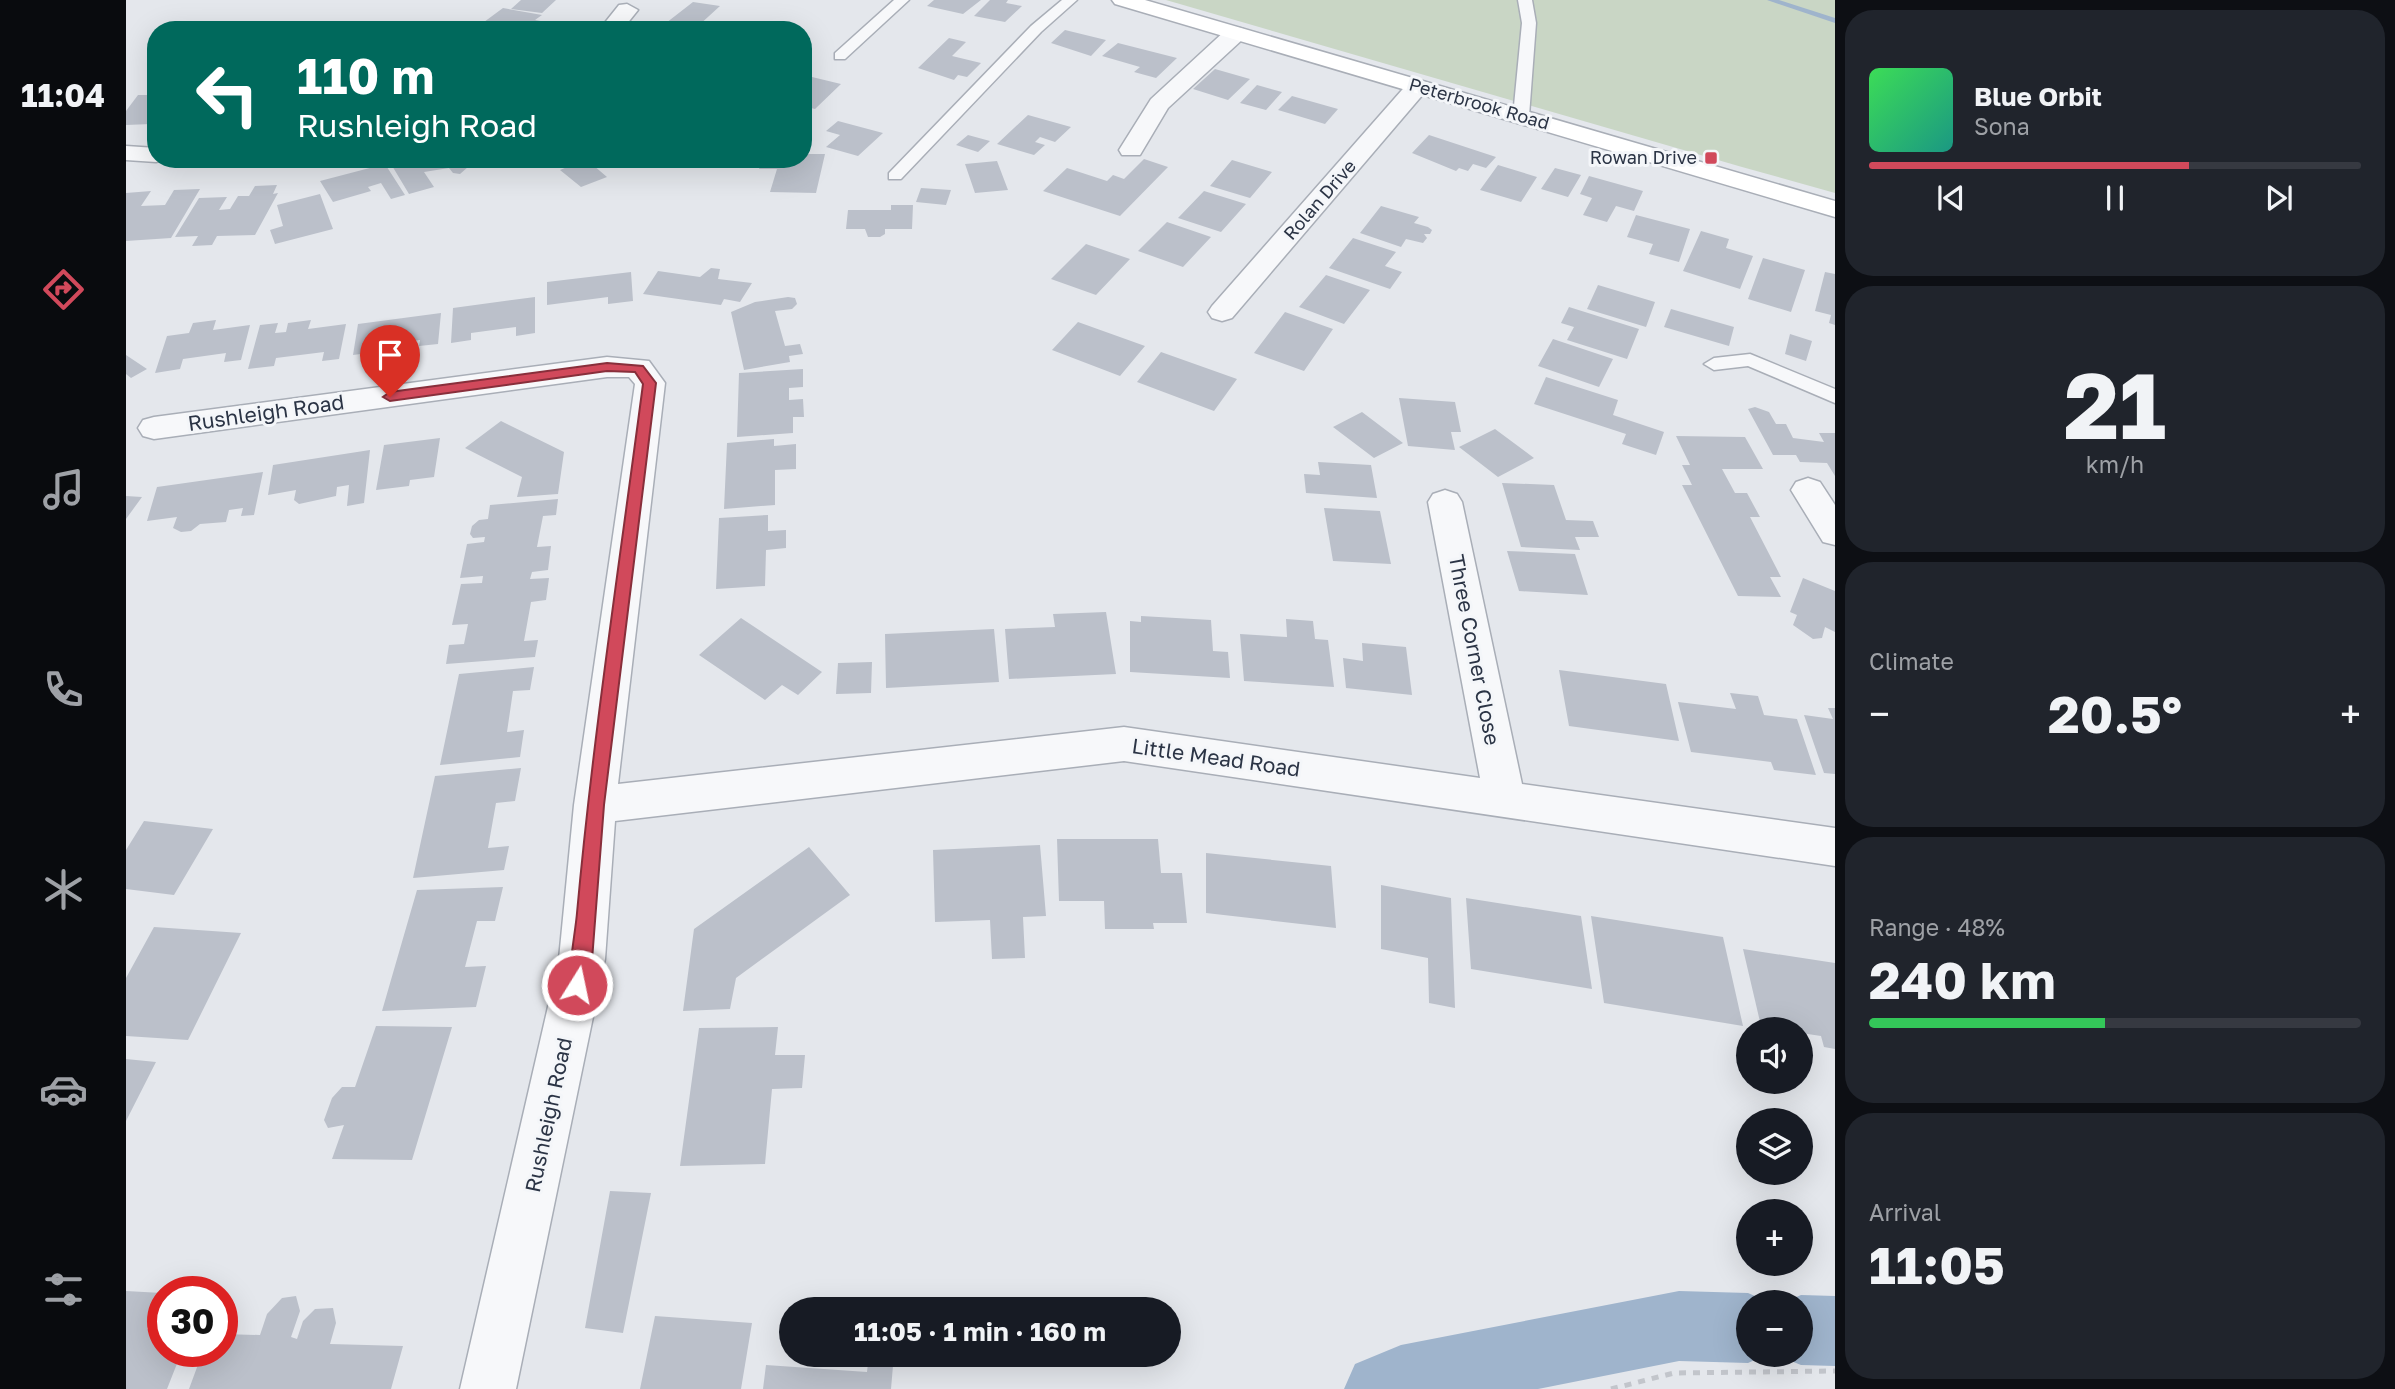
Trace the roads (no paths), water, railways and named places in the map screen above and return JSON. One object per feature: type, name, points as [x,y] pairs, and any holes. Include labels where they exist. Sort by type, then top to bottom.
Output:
[{"type":"street","name":"Peterbrook Road","points":[[1122,0],[1835,209]]},
{"type":"street","points":[[618,21],[627,10]]},
{"type":"street","points":[[1131,150],[1159,104],[1235,34]]},
{"type":"street","name":"Rolan Drive","points":[[1222,312],[1417,87]]},
{"type":"street","points":[[126,153],[147,154]]},
{"type":"street","name":"Rushleigh Road","points":[[154,428],[607,367],[638,368],[650,383],[595,805],[582,960],[488,1389]]},
{"type":"street","points":[[1808,490],[1832,524]]},
{"type":"street","name":"Three Corner Close","points":[[1445,502],[1504,798]]},
{"type":"street","name":"Little Mead Road","points":[[595,805],[1124,744],[1835,847]]},
{"type":"lane","points":[[840,56],[902,0]]},
{"type":"lane","points":[[895,176],[1036,29],[1070,0]]},
{"type":"lane","points":[[1521,116],[1529,23],[1525,0]]},
{"type":"lane","points":[[1714,364],[1750,360],[1835,397]]},
{"type":"waterway","points":[[1771,0],[1835,21]]},
{"type":"waterway","points":[[1380,1389],[1401,1381],[1679,1326],[1736,1328]]},
{"type":"waterway","points":[[1813,1330],[1835,1331]]},
{"type":"place","name":"Rowan Drive","points":[[1711,158]]}]
